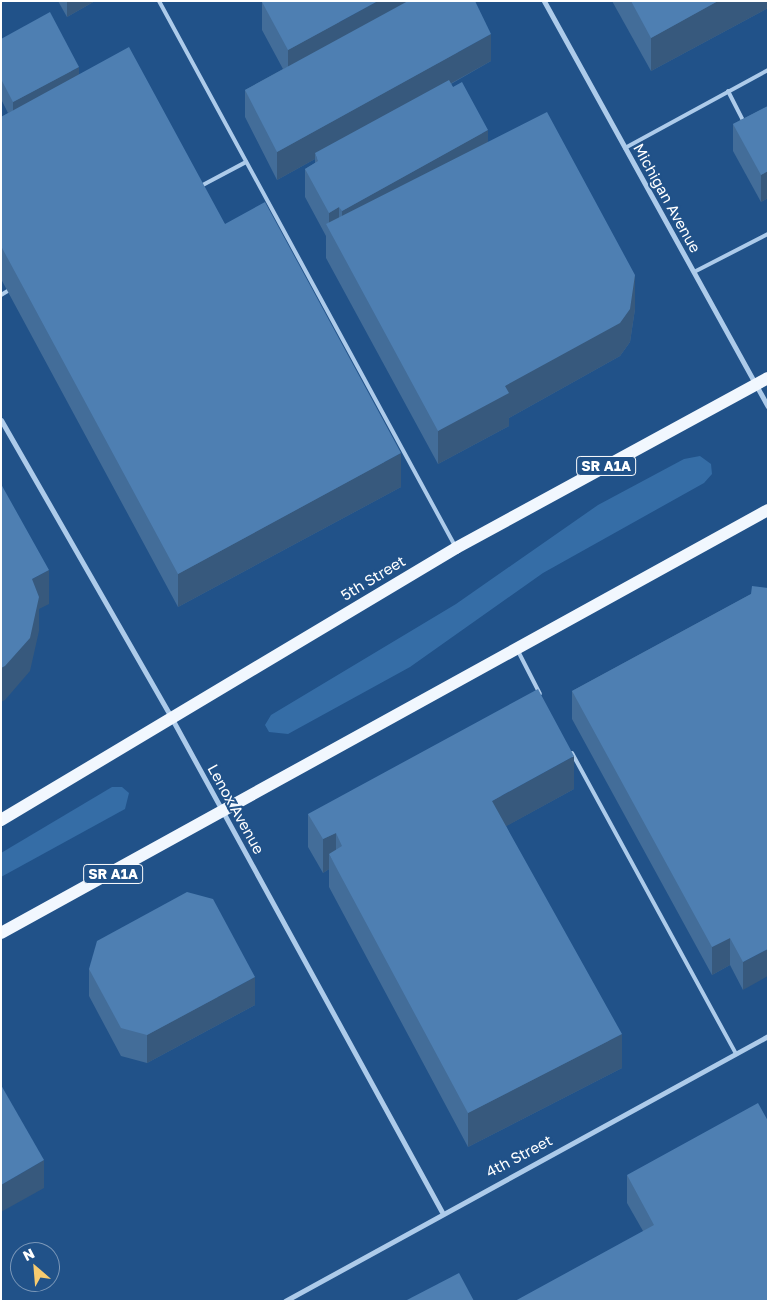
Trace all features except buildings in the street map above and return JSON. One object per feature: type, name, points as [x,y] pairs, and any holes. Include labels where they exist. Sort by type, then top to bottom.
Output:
[{"type":"main road","name":"5th Street","points":[[1,820],[456,548],[768,378]]},
{"type":"main road","name":"SR A1A","points":[[1,932],[224,812],[515,647],[768,510]]},
{"type":"street","name":"Michigan Avenue","points":[[544,1],[768,406]]},
{"type":"street","name":"Lenox Avenue","points":[[1,420],[224,812],[442,1212]]},
{"type":"street","name":"4th Street","points":[[285,1301],[442,1212],[768,1036]]},
{"type":"lane","points":[[159,1],[456,548]]},
{"type":"lane","points":[[625,148],[768,70]]},
{"type":"lane","points":[[728,91],[746,125]]},
{"type":"lane","points":[[195,189],[246,162]]},
{"type":"lane","points":[[694,272],[768,234]]},
{"type":"lane","points":[[1,295],[18,286]]},
{"type":"lane","points":[[515,647],[544,701]]},
{"type":"lane","points":[[567,744],[736,1054]]},
{"type":"shaded area","points":[[700,456],[711,464],[712,474],[704,483],[543,573],[410,667],[288,734],[269,732],[265,725],[271,715],[456,604],[598,505],[684,459]]},
{"type":"shaded area","points":[[112,787],[122,787],[129,793],[125,809],[1,877],[1,853]]}]
